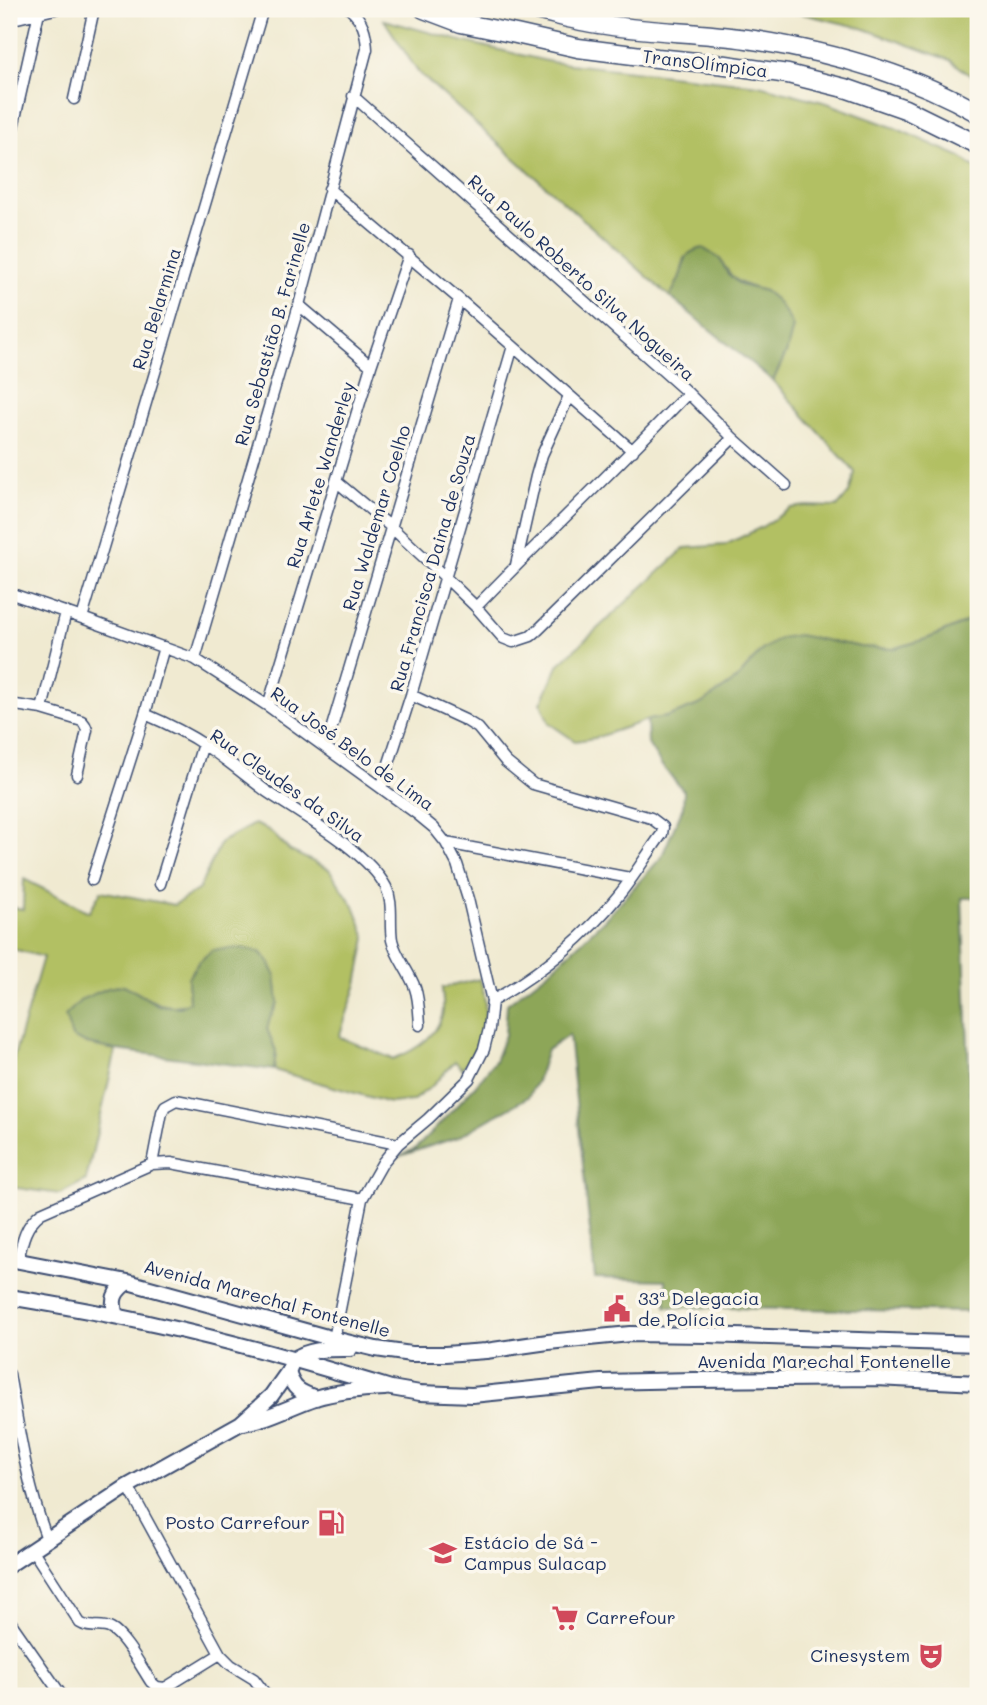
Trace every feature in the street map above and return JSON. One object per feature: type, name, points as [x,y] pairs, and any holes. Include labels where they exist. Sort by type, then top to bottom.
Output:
[{"type":"highway","name":"TransOlímpica","points":[[424,9],[461,23],[578,48],[726,65],[800,77],[848,89],[905,109],[978,145]]},
{"type":"highway","name":"TransOlímpica","points":[[531,9],[598,24],[746,39],[812,50],[927,87],[978,113]]},
{"type":"main road","name":"Avenida Marechal Fontenelle","points":[[13,1260],[128,1282],[334,1339],[411,1354],[486,1351],[631,1334],[978,1344]]},
{"type":"main road","points":[[116,1316],[113,1298],[128,1282]]},
{"type":"main road","name":"Avenida Marechal Fontenelle","points":[[9,1297],[116,1316],[215,1338],[290,1366],[420,1393],[471,1395],[601,1382],[693,1380],[876,1378],[978,1383]]},
{"type":"main road","points":[[9,1565],[128,1486],[242,1423],[271,1396],[290,1366],[303,1354],[332,1349],[376,1349]]},
{"type":"main road","points":[[290,1366],[292,1385],[316,1398]]},
{"type":"main road","points":[[242,1423],[268,1417],[316,1398],[362,1389],[391,1388]]},
{"type":"street","points":[[9,19],[55,9]]},
{"type":"street","points":[[74,99],[94,9]]},
{"type":"street","name":"Rua Belarmina","points":[[82,618],[263,9]]},
{"type":"street","name":"Rua Sebastião B. Farinelle","points":[[195,659],[299,305],[367,49],[365,29],[350,9]]},
{"type":"street","points":[[9,145],[38,12]]},
{"type":"street","name":"Rua Paulo Roberto Silva Nogueira","points":[[354,96],[688,393],[786,485]]},
{"type":"street","points":[[329,189],[409,255],[633,451]]},
{"type":"street","name":"Rua Arlete Wanderley","points":[[268,706],[371,366],[409,255]]},
{"type":"street","name":"Rua Waldemar Coelho","points":[[326,747],[459,299]]},
{"type":"street","points":[[299,305],[371,366]]},
{"type":"street","name":"Rua Francisca Daina de Souza","points":[[381,788],[411,695],[513,346]]},
{"type":"street","points":[[476,607],[688,393]]},
{"type":"street","points":[[516,566],[542,455],[569,396]]},
{"type":"street","points":[[337,482],[445,577],[503,638],[513,642],[531,636],[538,630],[733,438]]},
{"type":"street","name":"Rua José Belo de Lima","points":[[9,593],[195,659],[268,706],[417,814],[434,828],[457,864],[492,1001],[484,1049],[469,1079],[398,1144],[383,1162],[362,1199],[334,1339]]},
{"type":"street","points":[[42,709],[66,612]]},
{"type":"street","points":[[92,880],[145,714],[163,647]]},
{"type":"street","points":[[411,695],[478,728],[506,762],[533,783],[656,821],[663,827],[662,834],[617,897],[601,914],[554,958],[521,984],[492,1001]]},
{"type":"street","points":[[9,704],[42,709],[85,724],[87,730],[76,775]]},
{"type":"street","name":"Rua Cleudes da Silva","points":[[145,714],[203,744],[346,845],[375,872],[386,888],[391,907],[392,938],[416,989],[420,1025]]},
{"type":"street","points":[[160,884],[203,744]]},
{"type":"street","points":[[446,843],[630,878]]},
{"type":"street","points":[[152,1164],[162,1112],[165,1105],[176,1100],[398,1144]]},
{"type":"street","points":[[13,1260],[24,1233],[33,1219],[41,1213],[152,1164],[171,1163],[362,1199]]},
{"type":"street","points":[[9,1374],[31,1490],[47,1539]]},
{"type":"street","points":[[128,1486],[220,1654],[231,1665],[254,1679],[267,1696]]},
{"type":"street","points":[[32,1549],[80,1623],[89,1627],[103,1626],[116,1632],[151,1682],[160,1689],[220,1654]]},
{"type":"street","points":[[9,1620],[62,1696]]},
{"type":"green space","points":[[782,9],[978,9],[978,81],[950,60],[862,28]]},
{"type":"green space","points":[[384,20],[551,62],[759,85],[827,103],[895,128],[961,157],[978,170],[978,616],[929,638],[893,649],[830,642],[762,650],[736,680],[701,704],[595,738],[575,741],[549,723],[541,703],[559,664],[685,548],[725,545],[762,527],[791,508],[837,507],[849,493],[855,472],[773,381],[787,351],[765,291],[738,281],[720,259],[685,257],[680,277],[670,297],[418,72]]},
{"type":"green space","points":[[703,248],[720,259],[728,274],[741,285],[765,291],[787,315],[793,327],[787,351],[773,381],[670,297],[688,255]]},
{"type":"green space","points":[[978,616],[978,898],[962,898],[970,1094],[978,1094],[978,1312],[666,1307],[666,1280],[595,1278],[569,1035],[547,1050],[537,1081],[528,1097],[458,1137],[397,1157],[415,1149],[495,1061],[505,1035],[507,1004],[552,969],[605,919],[661,858],[683,807],[684,791],[662,766],[648,744],[647,720],[667,717],[701,704],[736,680],[762,650],[781,638],[798,635],[861,647],[893,649],[929,638]]},
{"type":"green space","points":[[254,824],[269,830],[290,851],[329,869],[355,908],[366,938],[357,984],[339,1037],[393,1059],[401,1056],[429,1038],[439,1024],[443,1009],[442,988],[480,979],[485,1004],[484,1027],[470,1059],[462,1069],[455,1061],[432,1086],[412,1101],[390,1103],[274,1070],[276,1051],[267,1029],[278,1003],[275,975],[269,962],[198,963],[188,978],[189,1002],[164,1005],[124,985],[87,1044],[116,1050],[86,1180],[60,1194],[9,1187],[9,1074],[43,957],[9,948],[9,907],[23,909],[24,879],[89,912],[101,891],[174,905],[199,889],[221,842]]},
{"type":"green space","points":[[241,948],[260,952],[275,975],[278,1003],[267,1029],[276,1051],[274,1070],[116,1050],[87,1044],[72,1037],[65,1016],[82,999],[108,988],[124,985],[158,1005],[180,1007],[189,1002],[188,978],[198,963],[212,950]]},
{"type":"place","name":"33ª Delegacia de Polícia","points":[[617,1309]]},
{"type":"place","name":"Posto Carrefour","points":[[331,1523]]},
{"type":"place","name":"Estácio de Sá - Campus Sulacap","points":[[443,1553]]},
{"type":"place","name":"Carrefour","points":[[565,1618]]},
{"type":"place","name":"Cinesystem","points":[[931,1656]]}]
